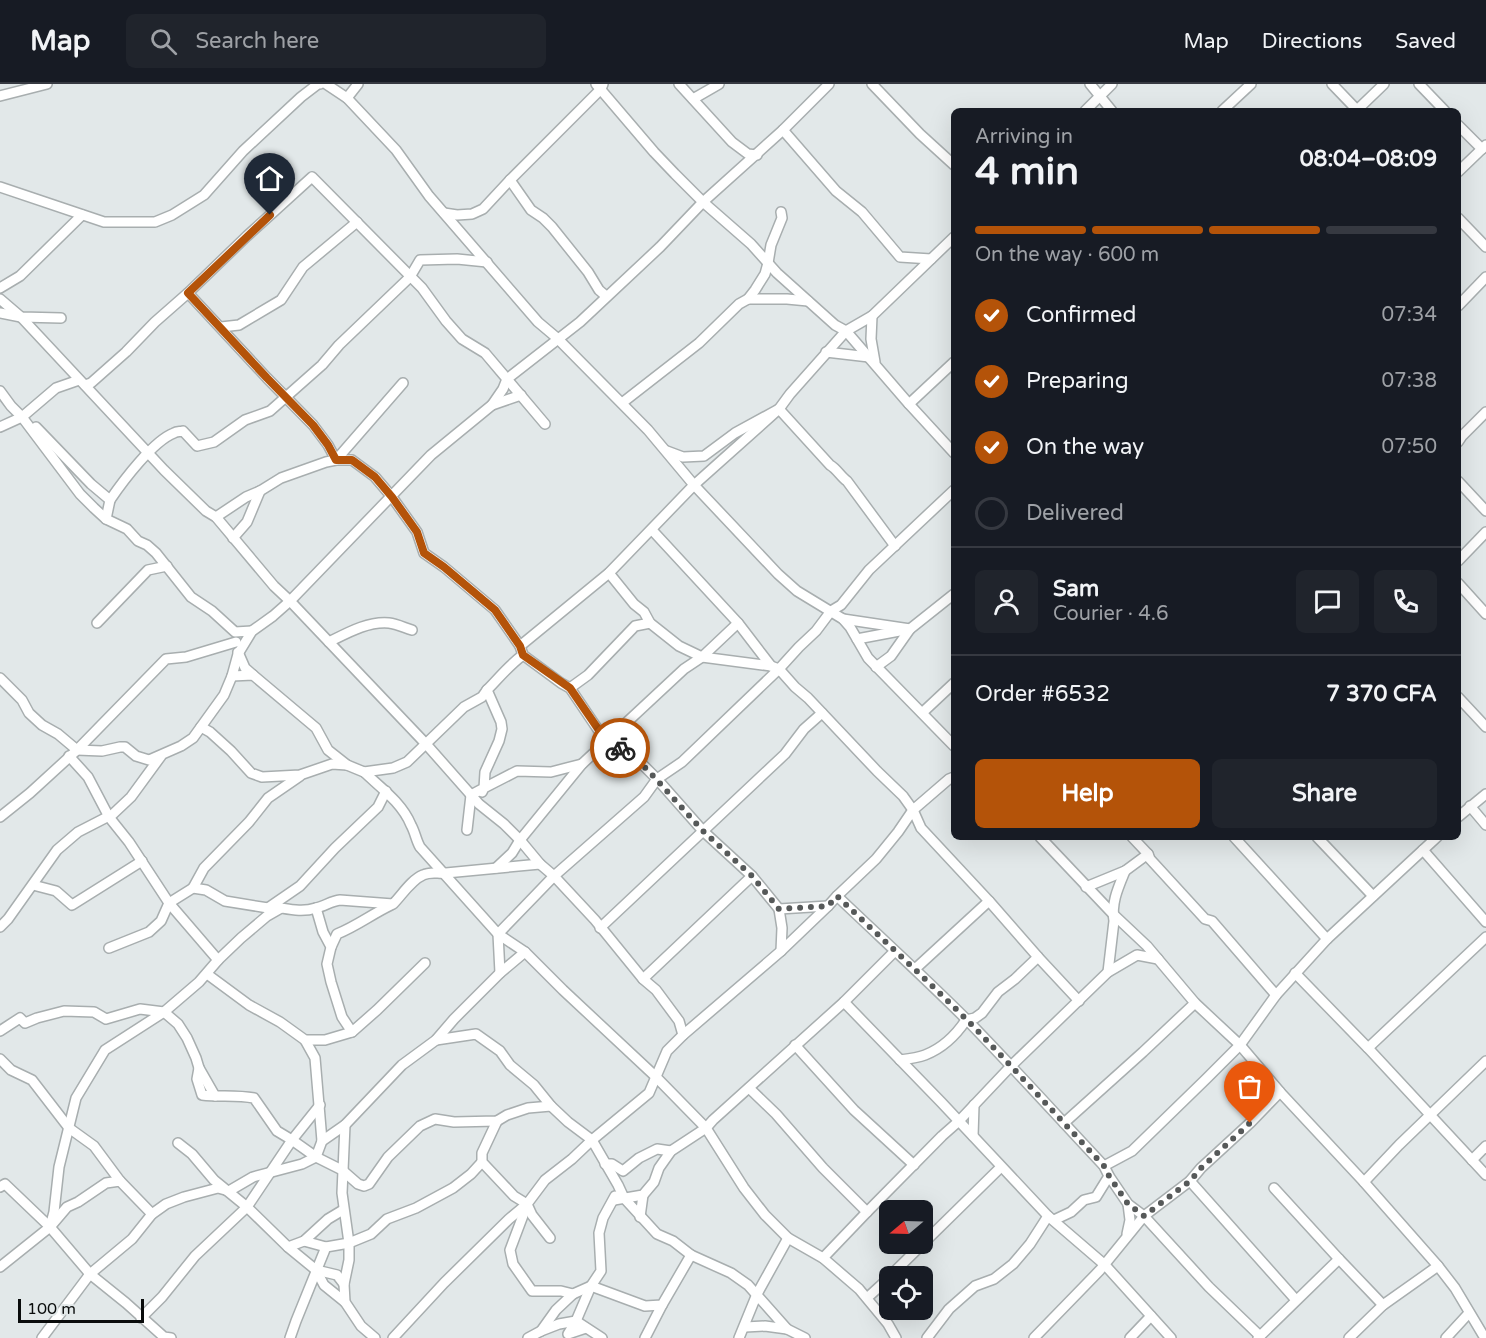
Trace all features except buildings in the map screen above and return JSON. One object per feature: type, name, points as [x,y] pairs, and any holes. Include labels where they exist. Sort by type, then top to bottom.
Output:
[{"type":"street","points":[[0,86],[4,95],[47,84]]},
{"type":"street","points":[[0,186],[104,222],[155,222],[172,215],[204,195],[243,151],[318,84]]},
{"type":"street","points":[[326,84],[347,98],[396,150],[429,196],[538,322],[557,338],[648,430],[694,485],[778,574],[796,591],[843,619],[868,658],[951,743]]},
{"type":"street","points":[[347,98],[358,84]]},
{"type":"street","points":[[680,84],[732,142],[743,152],[757,155]]},
{"type":"street","points":[[693,99],[719,84]]},
{"type":"street","points":[[0,817],[73,753],[166,659],[186,657],[252,631],[290,601],[431,455],[492,405],[507,379],[580,322],[829,84]]},
{"type":"street","points":[[872,84],[951,162]]},
{"type":"street","points":[[1090,84],[1110,108]]},
{"type":"street","points":[[1087,108],[1112,84]]},
{"type":"street","points":[[1225,108],[1251,84]]},
{"type":"street","points":[[1332,84],[1354,108]]},
{"type":"street","points":[[1360,108],[1384,84]]},
{"type":"street","points":[[1419,84],[1442,108]]},
{"type":"street","points":[[444,213],[471,214],[483,209],[600,86],[654,152],[703,202],[751,244],[777,273],[835,325],[846,331],[951,450]]},
{"type":"street","points":[[1461,128],[1484,147],[1461,169]]},
{"type":"street","points":[[783,130],[836,191],[862,212],[900,257],[931,259]]},
{"type":"street","points":[[0,427],[22,417],[56,388],[82,382],[91,383],[312,177],[422,288],[462,339],[485,353],[546,424]]},
{"type":"street","points":[[510,180],[531,210],[552,227],[606,296]]},
{"type":"street","points":[[622,403],[699,343],[748,298],[761,282],[768,263],[771,245],[782,218],[781,212]]},
{"type":"street","points":[[0,288],[20,276],[82,215]]},
{"type":"street","points":[[1461,221],[1486,248]]},
{"type":"street","points":[[221,327],[239,325],[281,300],[303,267],[357,222]]},
{"type":"street","points":[[364,772],[393,768],[407,762],[464,707],[482,697],[522,650],[609,573],[694,485],[779,409],[846,331],[872,316],[951,240]]},
{"type":"street","points":[[106,519],[110,500],[124,479],[148,453],[174,433],[183,431],[197,446],[214,442],[245,420],[270,411],[322,365],[339,345],[410,277],[420,260],[457,259],[487,262]]},
{"type":"street","points":[[1461,303],[1486,277]]},
{"type":"street","points":[[188,293],[313,425],[336,460]]},
{"type":"street","points":[[748,298],[787,298],[809,301]]},
{"type":"street","points":[[0,299],[21,317],[148,453],[206,511],[216,517],[274,586],[426,744],[479,804],[520,840],[540,864],[554,876],[643,979],[656,990],[679,1021],[683,1035]]},
{"type":"street","points":[[0,313],[21,317],[61,318]]},
{"type":"street","points":[[872,316],[872,361]]},
{"type":"street","points":[[826,352],[872,361]]},
{"type":"street","points":[[909,404],[951,365]]},
{"type":"street","points":[[336,460],[403,383]]},
{"type":"street","points":[[0,391],[80,494],[106,519],[128,530],[138,542],[147,545],[156,553],[191,597],[212,611],[235,637],[238,654],[245,668],[316,728],[328,750],[346,765],[364,772],[386,792],[412,825],[420,847],[498,934],[525,952],[656,1076],[706,1128],[744,1188],[765,1215],[788,1238],[823,1258],[859,1289],[888,1324],[896,1338]]},
{"type":"street","points":[[492,405],[521,395]]},
{"type":"street","points":[[665,450],[683,457],[704,456],[735,432],[779,409]]},
{"type":"street","points":[[779,409],[847,481],[895,546]]},
{"type":"street","points":[[1461,437],[1486,412]]},
{"type":"street","points":[[22,417],[36,427],[91,484],[110,500]]},
{"type":"street","points":[[216,517],[281,478],[336,460],[352,460],[375,477],[417,532],[424,553],[495,610],[522,650],[570,688],[603,736],[633,755],[703,831],[752,876],[779,909],[782,928],[781,951]]},
{"type":"street","points":[[1461,484],[1486,511]]},
{"type":"street","points":[[233,538],[247,522],[260,491]]},
{"type":"street","points":[[500,973],[498,934],[554,876],[644,797],[657,780],[682,762],[775,668],[816,632],[869,570],[951,493]]},
{"type":"street","points":[[652,530],[738,623],[775,668],[903,796],[913,810],[921,828],[1079,1001]]},
{"type":"street","points":[[1461,558],[1486,532]]},
{"type":"street","points":[[97,622],[148,570],[167,566]]},
{"type":"street","points":[[609,573],[634,604],[644,612],[650,623],[679,646],[702,657],[775,668]]},
{"type":"street","points":[[1461,586],[1486,614]]},
{"type":"street","points":[[876,667],[891,656],[910,629],[951,596]]},
{"type":"street","points":[[843,619],[910,629]]},
{"type":"street","points":[[329,642],[352,630],[371,625],[390,623],[412,630]]},
{"type":"street","points":[[570,688],[588,675],[635,627],[650,623]]},
{"type":"street","points":[[496,868],[512,853],[582,764],[684,669],[702,657],[738,623]]},
{"type":"street","points":[[857,639],[910,629]]},
{"type":"street","points":[[73,753],[125,747],[136,756],[149,760],[193,738],[224,695],[238,654],[252,631]]},
{"type":"street","points":[[232,676],[253,675]]},
{"type":"street","points":[[0,678],[22,700],[29,713],[42,725],[58,734],[73,753],[109,817],[142,861],[169,903],[218,960]]},
{"type":"street","points":[[922,713],[951,686]]},
{"type":"street","points":[[479,804],[484,788],[485,772],[502,729],[487,690]]},
{"type":"street","points":[[1461,700],[1486,727]]},
{"type":"street","points":[[600,928],[785,754],[804,729],[822,713]]},
{"type":"street","points":[[201,727],[231,751],[251,773],[262,777],[300,775],[332,765],[346,765]]},
{"type":"street","points":[[0,927],[9,919],[57,850],[78,832],[109,817],[131,797],[161,756]]},
{"type":"street","points":[[471,795],[517,771],[551,772],[582,764]]},
{"type":"street","points":[[109,948],[149,932],[161,921],[169,903],[193,888],[204,868],[249,822],[268,798],[300,775]]},
{"type":"street","points":[[393,1338],[444,1283],[527,1204],[545,1180],[649,1093],[667,1051],[781,951],[828,906],[876,858],[913,810],[951,779]]},
{"type":"street","points":[[268,908],[300,886],[378,807],[386,792]]},
{"type":"street","points":[[1461,815],[1486,794]]},
{"type":"street","points":[[467,831],[471,795]]},
{"type":"street","points":[[1470,806],[1486,825]]},
{"type":"street","points":[[1043,840],[1112,914],[1147,946],[1195,1003],[1240,1045],[1280,1092],[1364,1182],[1438,1266],[1485,1335]]},
{"type":"street","points":[[1135,840],[1205,919],[1212,921],[1276,995]]},
{"type":"street","points":[[1237,840],[1327,939]]},
{"type":"street","points":[[1320,840],[1373,896]]},
{"type":"street","points":[[1104,1166],[1132,1151],[1240,1045],[1276,995],[1327,939],[1434,840]]},
{"type":"street","points":[[1423,850],[1486,922]]},
{"type":"street","points":[[1086,887],[1125,871],[1148,854]]},
{"type":"street","points":[[33,885],[56,891],[72,905],[142,861]]},
{"type":"street","points":[[352,1032],[342,1017],[327,964],[337,934],[356,926],[393,904],[421,876],[430,872],[443,873],[540,864]]},
{"type":"street","points":[[1108,972],[1114,921],[1113,902],[1125,871]]},
{"type":"street","points":[[643,979],[752,876]]},
{"type":"street","points":[[193,888],[206,890],[225,901],[298,911],[340,900],[393,904]]},
{"type":"street","points":[[837,896],[915,969],[1011,1066],[1104,1166],[1128,1204],[1144,1216],[1259,1337],[1339,1259]]},
{"type":"street","points":[[915,969],[989,901]]},
{"type":"street","points":[[779,909],[828,906]]},
{"type":"street","points":[[50,1227],[59,1167],[76,1098],[105,1050],[164,1012],[199,982],[218,960],[258,924],[281,908]]},
{"type":"street","points":[[316,908],[323,932],[331,947]]},
{"type":"street","points":[[1368,1048],[1486,938]]},
{"type":"street","points":[[640,1217],[643,1195],[654,1182],[659,1168],[671,1151],[706,1128],[844,1002],[894,951]]},
{"type":"street","points":[[322,1141],[345,1125],[402,1065],[436,1040],[454,1018],[525,952]]},
{"type":"street","points":[[823,1258],[1011,1066],[1108,972],[1137,955],[1158,959]]},
{"type":"street","points":[[900,1060],[923,1056],[956,1035],[966,1020],[982,1013],[998,992],[1038,957]]},
{"type":"street","points":[[305,1040],[325,1040],[352,1032],[425,963]]},
{"type":"street","points":[[1295,973],[1486,1175]]},
{"type":"street","points":[[42,1338],[90,1274],[132,1239],[152,1214],[166,1204],[218,1188],[229,1191],[254,1177],[302,1164],[316,1157],[322,1141],[320,1105],[315,1058],[305,1040],[280,1022],[249,1005],[207,974]]},
{"type":"street","points":[[844,1002],[1051,1218],[1105,1264],[1170,1338]]},
{"type":"street","points":[[1064,1123],[1195,1003]]},
{"type":"street","points":[[0,1031],[20,1018],[25,1023],[64,1011],[93,1012],[106,1019],[140,1009],[164,1012],[178,1024],[187,1038],[199,1068],[197,1079],[202,1095],[254,1098],[277,1131],[364,1186],[369,1184],[388,1157],[420,1126],[435,1119],[454,1122],[497,1120],[507,1114],[528,1108],[551,1106]]},
{"type":"street","points":[[436,1040],[476,1034],[500,1052],[567,1122],[592,1140],[618,1185],[619,1199],[657,1234],[673,1240],[691,1255],[731,1273],[748,1285],[787,1329]]},
{"type":"street","points":[[795,1045],[854,1110],[914,1165]]},
{"type":"street","points":[[0,1059],[11,1070],[32,1080],[69,1128],[94,1146],[120,1181],[152,1214]]},
{"type":"street","points":[[1364,1182],[1399,1144],[1486,1061]]},
{"type":"street","points":[[749,1088],[867,1212]]},
{"type":"street","points":[[649,1093],[668,1090]]},
{"type":"street","points":[[1034,1338],[1105,1264],[1144,1216],[1190,1181],[1280,1092]]},
{"type":"street","points":[[141,1318],[162,1297],[195,1256],[247,1206],[292,1140],[320,1105]]},
{"type":"street","points":[[973,1136],[974,1105]]},
{"type":"street","points":[[304,1241],[326,1247],[349,1243],[371,1234],[387,1220],[416,1208],[453,1188],[482,1162],[482,1153],[497,1120]]},
{"type":"street","points":[[345,1125],[342,1170],[343,1210],[349,1243],[349,1260],[344,1284],[345,1302]]},
{"type":"street","points":[[178,1143],[192,1154],[214,1180],[247,1206],[288,1247],[316,1270],[324,1285],[345,1302],[361,1326],[375,1338]]},
{"type":"street","points":[[1472,1160],[1486,1146]]},
{"type":"street","points":[[605,1164],[612,1164],[622,1171],[639,1158],[657,1149],[671,1151]]},
{"type":"street","points":[[482,1162],[514,1196],[527,1204],[532,1215],[550,1238]]},
{"type":"street","points":[[901,1266],[1001,1167]]},
{"type":"street","points":[[927,1338],[949,1309],[975,1286],[994,1279],[1013,1264],[1051,1218],[1071,1212],[1084,1200],[1096,1197],[1109,1176]]},
{"type":"street","points":[[0,1267],[50,1227],[67,1207],[106,1183],[120,1181]]},
{"type":"street","points":[[1190,1181],[1296,1300]]},
{"type":"street","points":[[0,1187],[5,1184],[50,1227],[90,1274],[164,1338],[171,1338]]},
{"type":"street","points":[[1274,1188],[1383,1305]]},
{"type":"street","points":[[586,1328],[568,1334],[591,1286],[601,1271],[598,1233],[603,1218],[619,1199],[643,1195]]},
{"type":"street","points":[[527,1204],[510,1250],[513,1264],[532,1291],[561,1291],[573,1294]]},
{"type":"street","points":[[1127,1237],[1130,1220],[1128,1204]]},
{"type":"street","points":[[288,1247],[304,1241],[328,1219],[343,1210]]},
{"type":"street","points":[[739,1338],[757,1294],[788,1238]]},
{"type":"street","points":[[290,1338],[326,1247]]},
{"type":"street","points":[[645,1338],[691,1255]]},
{"type":"street","points":[[1349,1338],[1383,1305],[1438,1266]]},
{"type":"street","points":[[316,1270],[337,1275],[344,1284]]},
{"type":"street","points":[[541,1331],[556,1310],[573,1294],[591,1286],[645,1306],[662,1305]]},
{"type":"street","points":[[867,1298],[879,1287]]},
{"type":"street","points":[[1446,1338],[1470,1313]]},
{"type":"street","points":[[1130,1338],[1151,1316]]},
{"type":"street","points":[[528,1338],[559,1324],[576,1321],[602,1338]]},
{"type":"street","points":[[360,1338],[361,1326]]},
{"type":"street","points":[[745,1327],[765,1326],[787,1329],[805,1338]]},
{"type":"way so far","points":[[620,748],[633,755],[703,831],[752,876],[779,909],[828,906],[837,896],[915,969],[1011,1066],[1104,1166],[1128,1204],[1144,1216],[1190,1181],[1250,1123]]},
{"type":"route","points":[[270,215],[188,293],[313,425],[336,460],[352,460],[375,477],[417,532],[424,553],[495,610],[520,646],[523,655],[570,688],[603,736],[620,748]]}]
